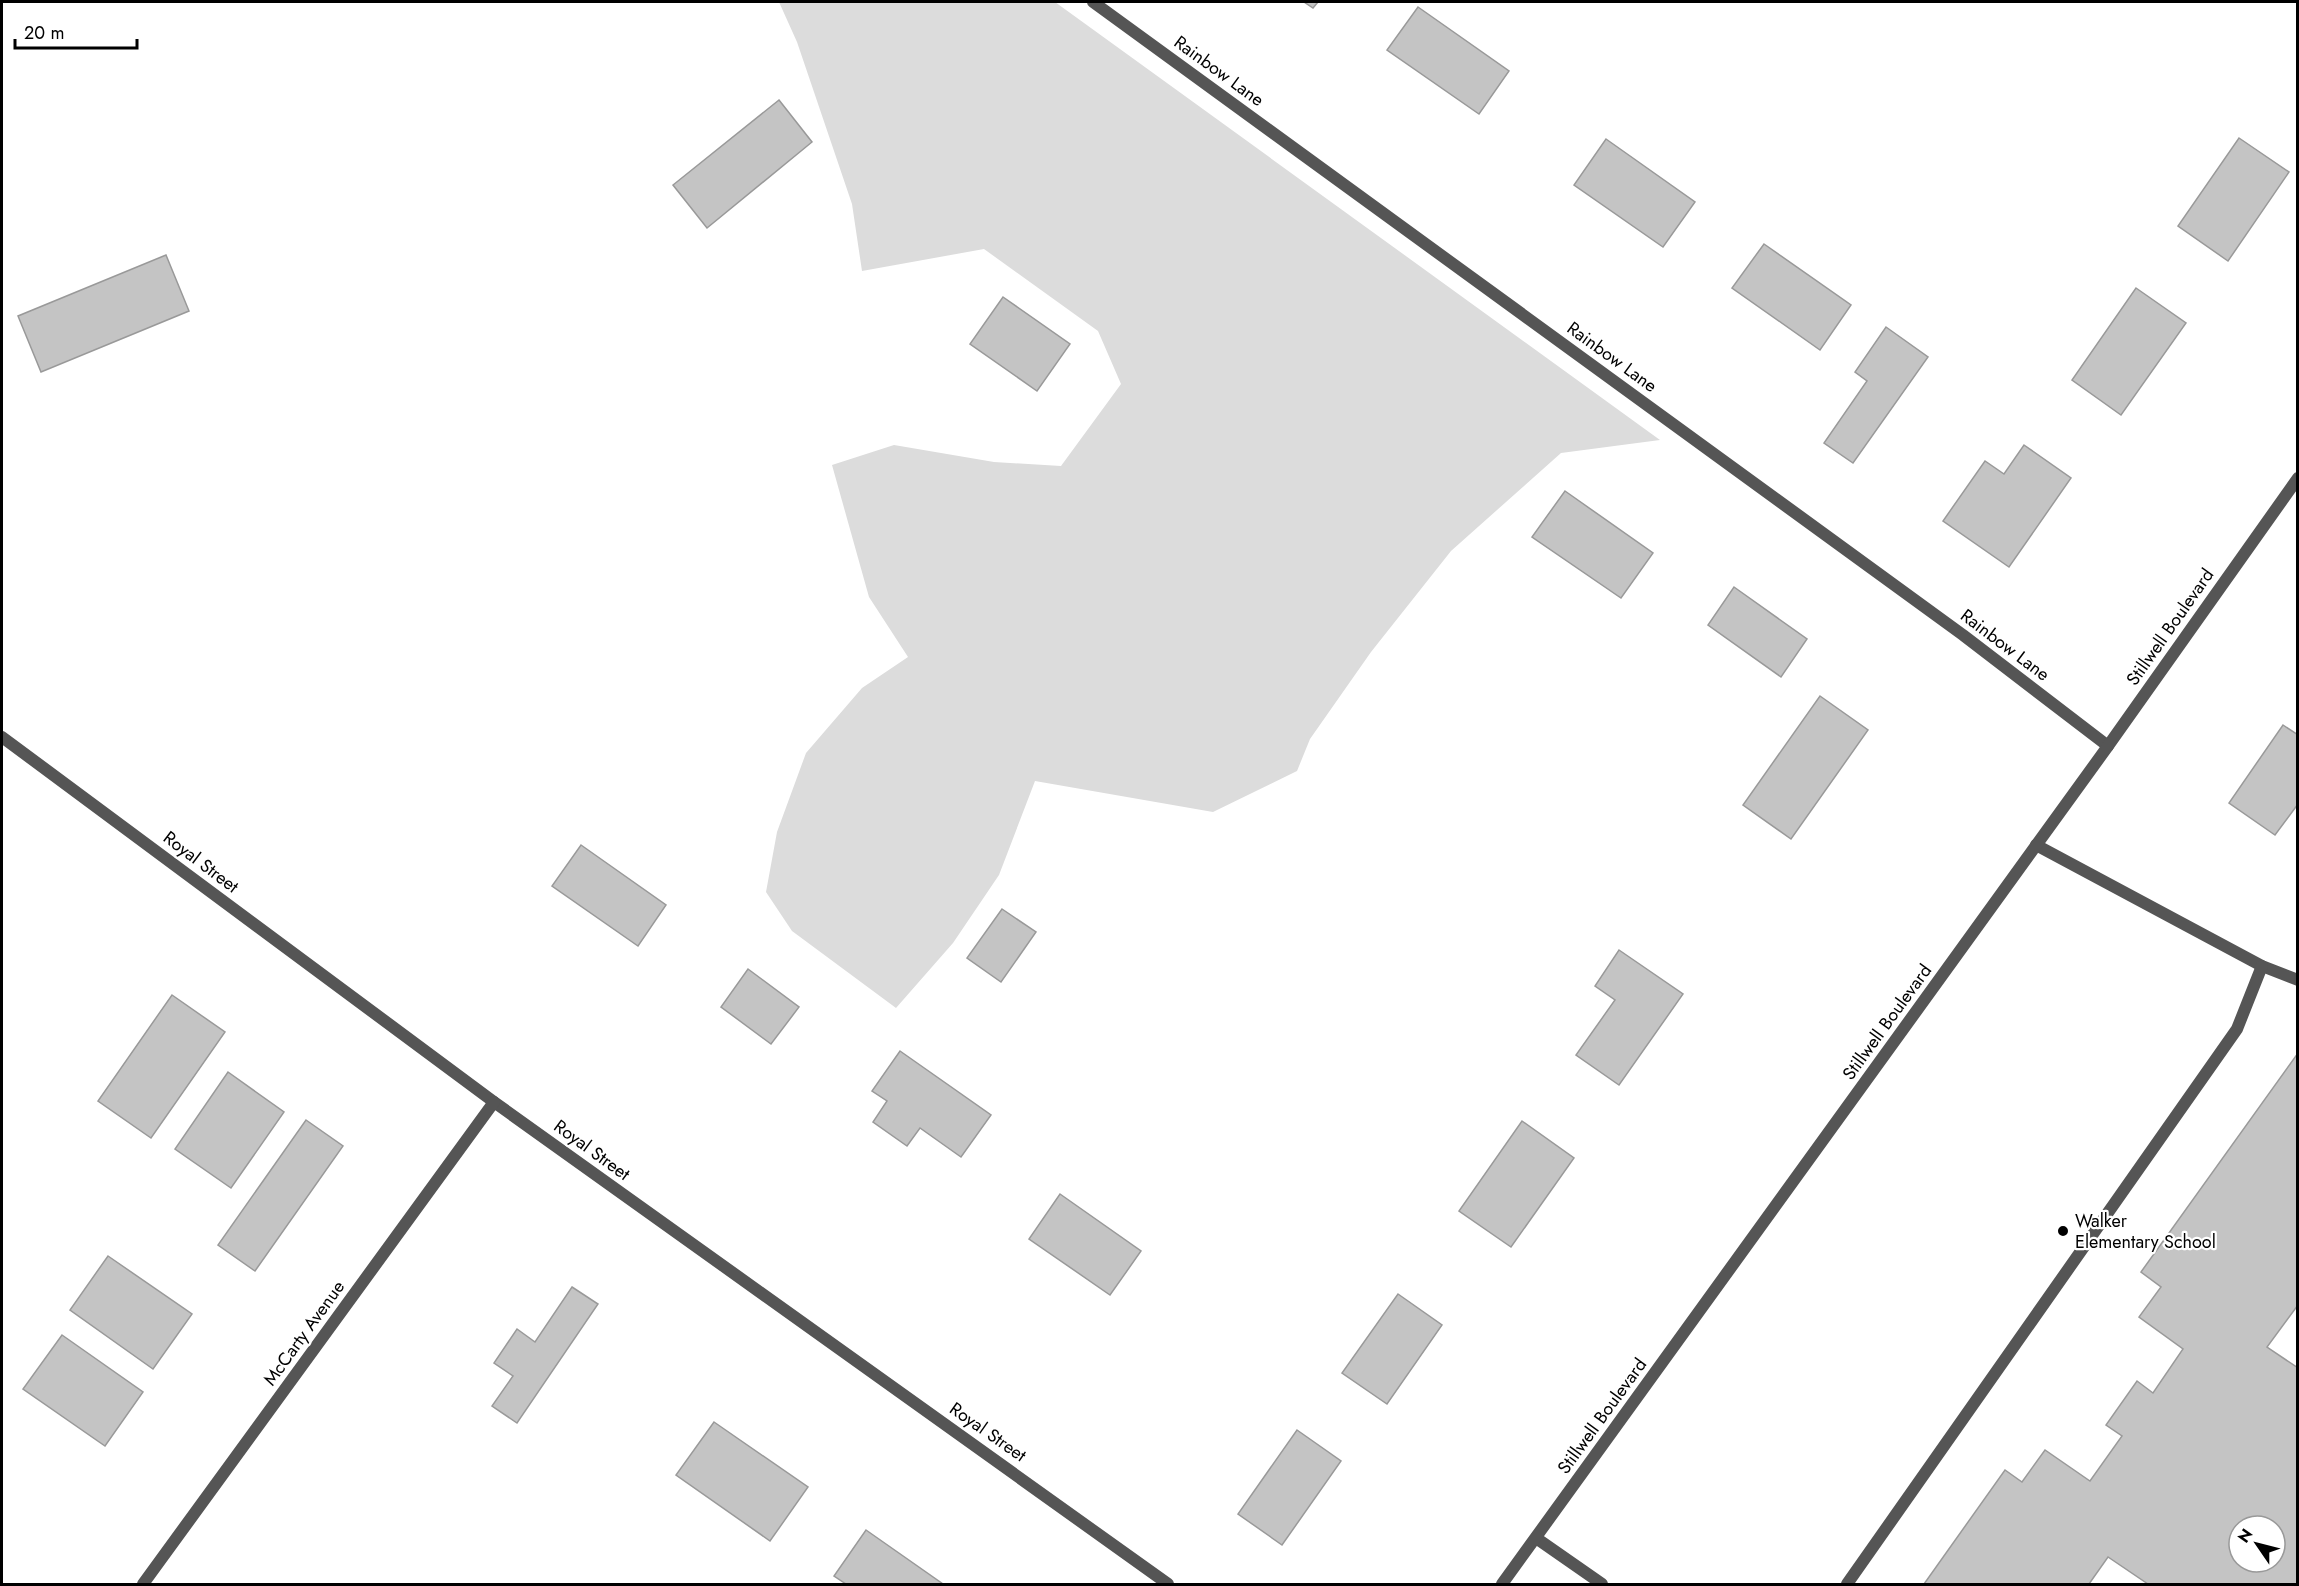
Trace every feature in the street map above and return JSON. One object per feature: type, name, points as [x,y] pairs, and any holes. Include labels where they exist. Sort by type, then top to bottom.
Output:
[{"type":"street","name":"Rainbow Lane","points":[[1093,2],[1953,628],[2108,746]]},
{"type":"street","name":"Stillwell Boulevard","points":[[1503,1584],[2108,746],[2298,478]]},
{"type":"street","name":"Royal Street","points":[[2,736],[494,1102],[1168,1584]]},
{"type":"street","points":[[2036,845],[2262,966],[2298,980]]},
{"type":"street","points":[[1846,1584],[2237,1029],[2262,966]]},
{"type":"street","name":"McCarty Avenue","points":[[143,1584],[494,1102]]},
{"type":"street","points":[[1536,1539],[1602,1584]]},
{"type":"shaded area","points":[[779,2],[1055,2],[1660,440],[1561,453],[1451,551],[1371,652],[1310,739],[1297,771],[1213,812],[1035,781],[999,875],[953,943],[896,1008],[792,931],[766,892],[777,832],[806,753],[862,688],[908,657],[869,597],[832,465],[894,445],[994,462],[1061,466],[1121,384],[1098,331],[984,249],[862,271],[852,204],[797,42]]},
{"type":"building","points":[[1304,2],[1318,2],[1313,8]]},
{"type":"building","points":[[1418,7],[1509,71],[1479,114],[1387,50]]},
{"type":"building","points":[[779,100],[812,142],[707,228],[673,185]]},
{"type":"building","points":[[2239,138],[2289,172],[2228,261],[2178,226]]},
{"type":"building","points":[[1606,139],[1695,202],[1663,247],[1574,185]]},
{"type":"building","points":[[1764,244],[1851,305],[1820,350],[1732,288]]},
{"type":"building","points":[[166,255],[189,311],[41,372],[18,316]]},
{"type":"building","points":[[2136,288],[2186,323],[2121,415],[2072,380]]},
{"type":"building","points":[[1003,297],[1070,344],[1037,391],[970,344]]},
{"type":"building","points":[[1886,327],[1928,357],[1853,463],[1824,443],[1867,381],[1855,372]]},
{"type":"building","points":[[2024,445],[2071,478],[2009,567],[1943,521],[1985,461],[2004,474]]},
{"type":"building","points":[[1565,491],[1653,553],[1621,598],[1532,537]]},
{"type":"building","points":[[1734,587],[1807,639],[1781,677],[1708,625]]},
{"type":"building","points":[[1820,696],[1868,730],[1791,839],[1743,805]]},
{"type":"building","points":[[2283,725],[2298,735],[2298,804],[2275,835],[2229,803]]},
{"type":"building","points":[[581,845],[666,905],[638,946],[552,886]]},
{"type":"building","points":[[1002,909],[1036,932],[1001,982],[967,958]]},
{"type":"building","points":[[1619,950],[1683,994],[1619,1085],[1576,1055],[1615,1000],[1595,986]]},
{"type":"building","points":[[748,969],[799,1007],[771,1044],[721,1007]]},
{"type":"building","points":[[172,995],[225,1032],[151,1138],[98,1101]]},
{"type":"building","points":[[900,1051],[991,1115],[961,1157],[920,1128],[907,1146],[873,1122],[887,1101],[872,1091]]},
{"type":"building","points":[[2298,1053],[2298,1305],[2267,1347],[2298,1368],[2298,1584],[2148,1584],[2108,1557],[2089,1584],[1924,1584],[2005,1470],[2022,1482],[2045,1450],[2090,1481],[2122,1436],[2106,1425],[2137,1381],[2153,1393],[2183,1349],[2139,1317],[2161,1287],[2141,1272]]},
{"type":"building","points":[[228,1072],[284,1112],[231,1188],[175,1149]]},
{"type":"building","points":[[306,1120],[343,1146],[255,1271],[218,1245]]},
{"type":"building","points":[[1522,1121],[1574,1158],[1511,1247],[1459,1211]]},
{"type":"building","points":[[1060,1194],[1141,1251],[1110,1295],[1029,1239]]},
{"type":"building","points":[[108,1256],[192,1314],[153,1369],[70,1310]]},
{"type":"building","points":[[572,1287],[598,1304],[517,1423],[492,1406],[513,1376],[494,1363],[517,1329],[535,1342]]},
{"type":"building","points":[[1398,1294],[1442,1325],[1387,1404],[1342,1373]]},
{"type":"building","points":[[62,1335],[143,1392],[105,1446],[23,1389]]},
{"type":"building","points":[[714,1422],[808,1487],[770,1541],[676,1475]]},
{"type":"building","points":[[1297,1430],[1341,1461],[1282,1545],[1238,1514]]},
{"type":"building","points":[[866,1530],[943,1584],[846,1584],[834,1576]]},
{"type":"place","name":"Walker Elementary School","points":[[2063,1231]]}]
